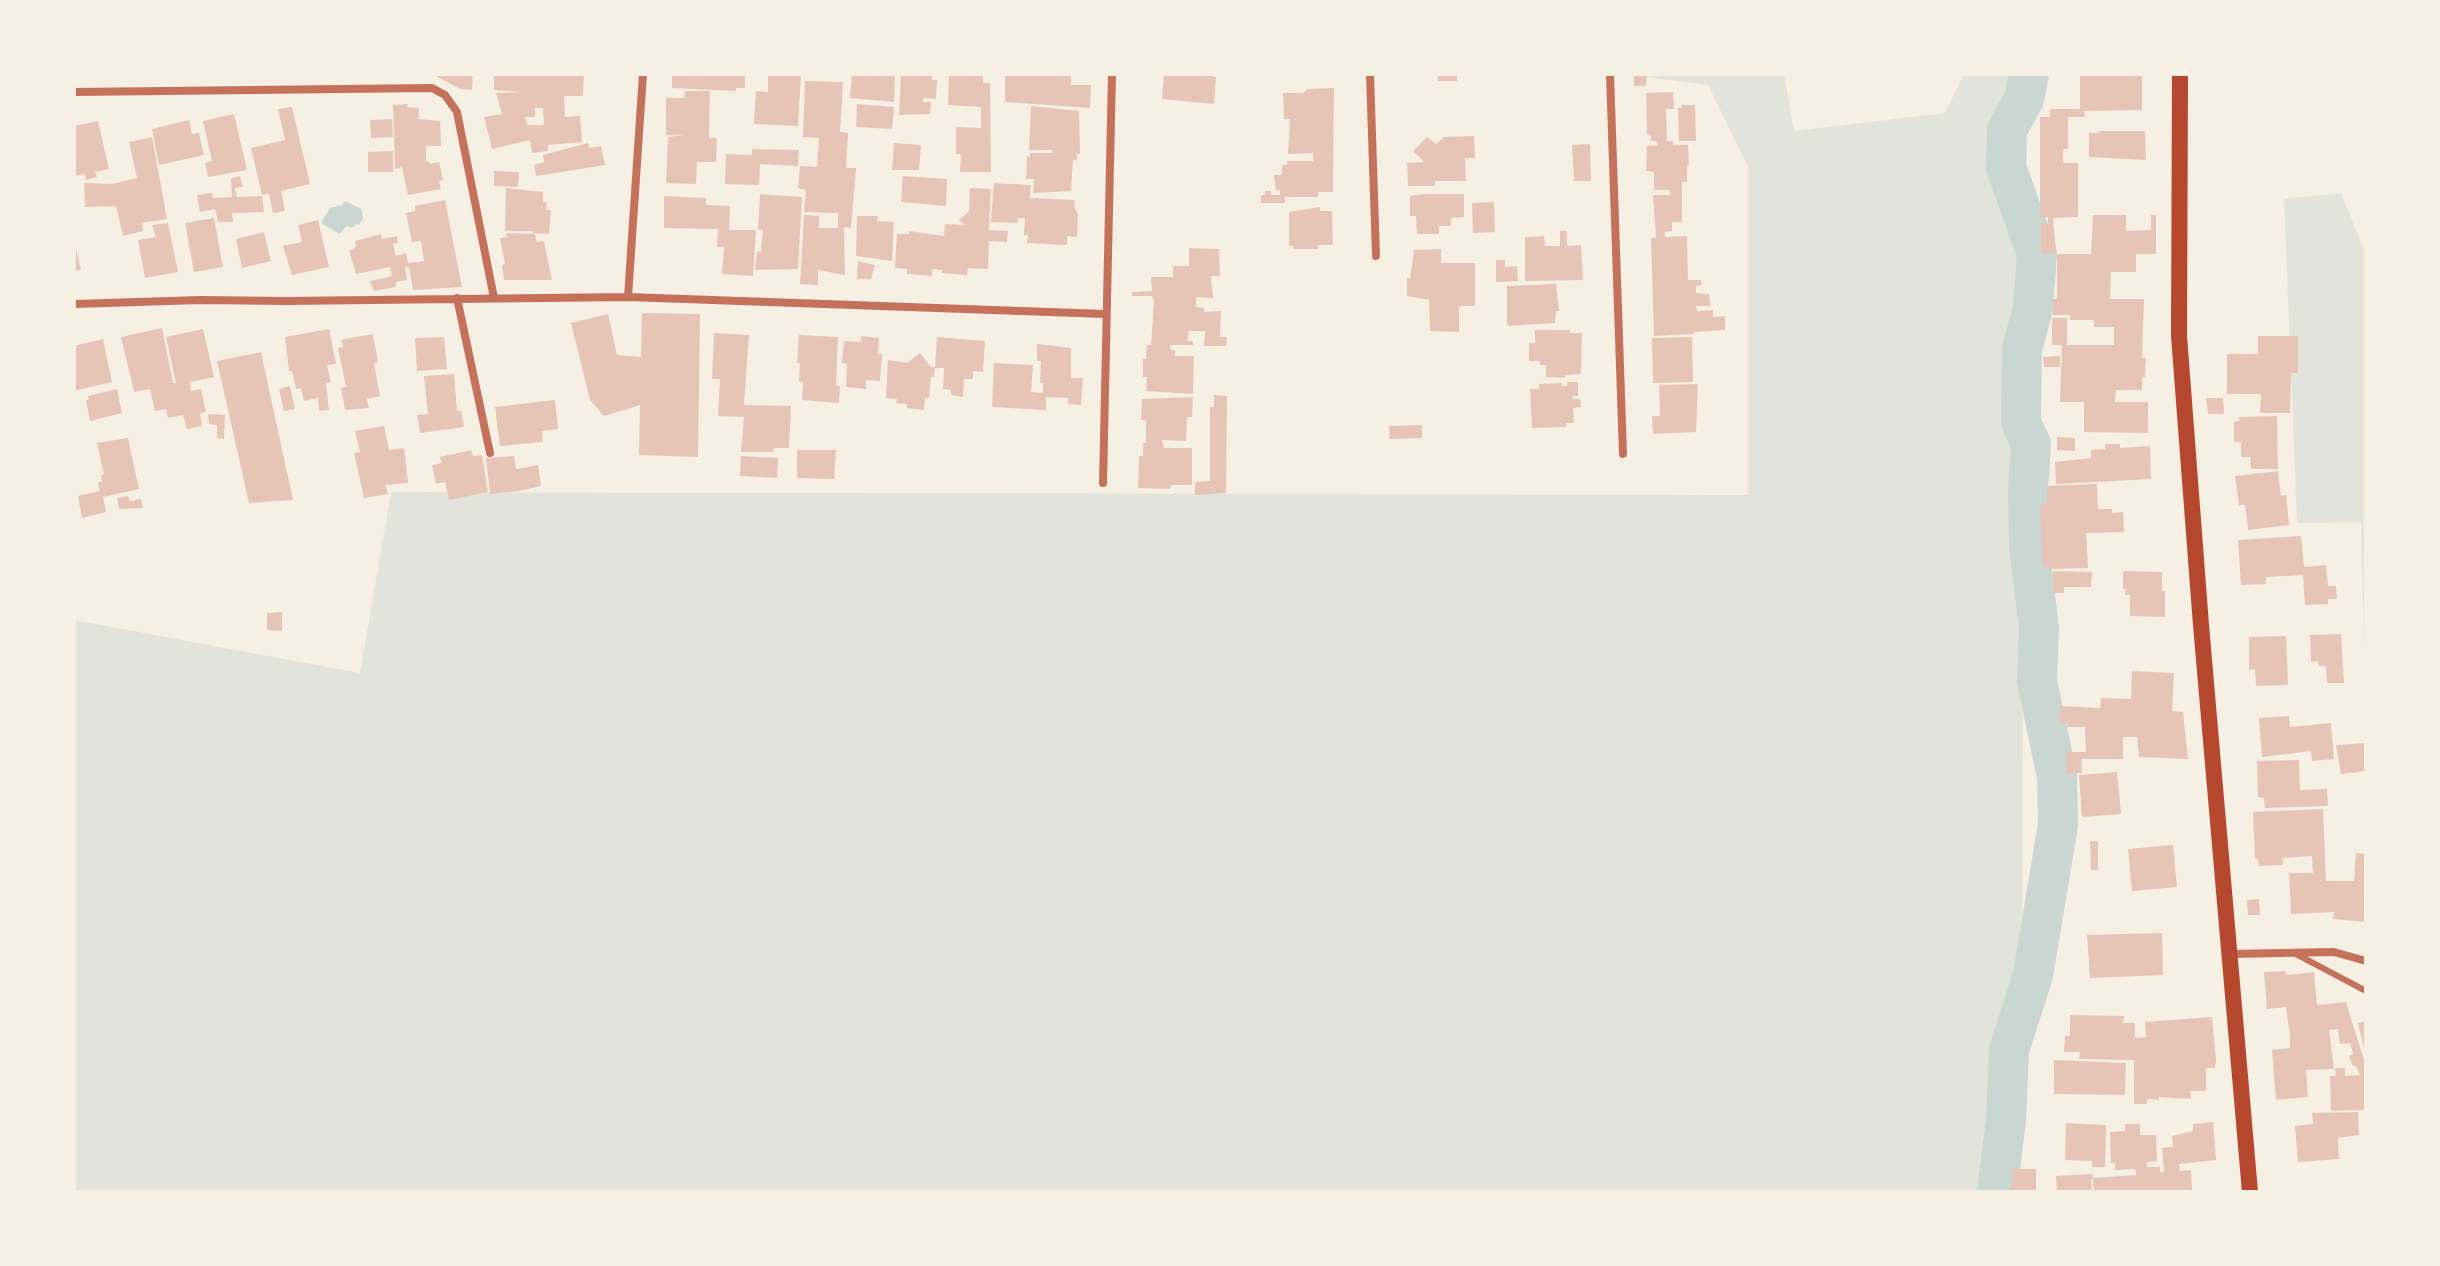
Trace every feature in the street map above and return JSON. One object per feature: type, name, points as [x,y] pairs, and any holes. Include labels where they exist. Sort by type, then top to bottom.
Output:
[{"type":"main road","points":[[2180,74],[2179,336],[2250,1192]]},
{"type":"street","points":[[628,297],[643,74]]},
{"type":"street","points":[[1103,483],[1112,74]]},
{"type":"street","points":[[1370,74],[1376,256]]},
{"type":"street","points":[[1610,74],[1623,454]]},
{"type":"street","points":[[74,92],[432,88],[445,95],[457,112],[494,298]]},
{"type":"street","points":[[74,304],[200,300],[628,297],[1105,314]]},
{"type":"street","points":[[457,298],[490,453]]},
{"type":"street","points":[[2229,954],[2334,952],[2366,961]]},
{"type":"lane","points":[[2296,954],[2366,991]]},
{"type":"shaded area","points":[[1645,74],[1784,74],[1794,131],[1945,113],[1964,74],[2029,74],[2025,144],[2021,1192],[74,1192],[74,620],[360,673],[391,492],[1748,495],[1748,167],[1708,85],[1646,77]]},
{"type":"shaded area","points":[[2341,193],[2366,255],[2366,735],[2361,522],[2297,523],[2284,199]]},
{"type":"shaded area","points":[[345,201],[361,209],[363,218],[359,225],[352,228],[346,226],[340,234],[321,223],[330,208]]},
{"type":"building","points":[[432,74],[473,74],[472,90],[460,89]]},
{"type":"building","points":[[494,74],[584,74],[583,96],[564,96],[565,117],[580,116],[582,142],[548,145],[548,151],[532,153],[530,140],[492,149],[484,117],[502,114],[496,93],[522,92],[494,90]],"holes":[[[535,108],[543,108],[544,125],[527,125],[525,117],[535,117]]]},
{"type":"building","points":[[672,74],[745,74],[745,88],[736,88],[736,91],[672,88]]},
{"type":"building","points":[[768,74],[801,74],[798,126],[754,124],[756,91],[768,92]]},
{"type":"building","points":[[852,74],[895,74],[894,102],[850,98]]},
{"type":"building","points":[[901,74],[932,74],[932,80],[937,80],[936,99],[923,98],[923,102],[931,102],[930,114],[899,115]]},
{"type":"building","points":[[949,74],[983,74],[983,83],[990,83],[991,172],[960,172],[961,154],[956,154],[956,127],[981,128],[981,107],[948,105]]},
{"type":"building","points":[[1005,74],[1071,74],[1071,85],[1091,85],[1090,108],[1005,102]]},
{"type":"building","points":[[1164,74],[1213,74],[1216,77],[1214,104],[1162,99]]},
{"type":"building","points":[[1438,74],[1457,74],[1457,81],[1438,81]]},
{"type":"building","points":[[1634,74],[1647,74],[1646,86],[1634,86]]},
{"type":"building","points":[[2080,74],[2142,74],[2142,110],[2084,111],[2085,117],[2068,117],[2068,149],[2063,149],[2063,163],[2078,163],[2078,217],[2053,218],[2056,253],[2041,253],[2041,223],[2048,223],[2048,217],[2040,217],[2040,117],[2050,117],[2050,109],[2080,109]]},
{"type":"building","points":[[805,81],[843,82],[840,132],[848,133],[846,168],[856,168],[851,228],[844,227],[845,275],[818,270],[818,285],[800,284],[804,215],[819,216],[819,228],[838,228],[838,213],[804,212],[806,190],[798,188],[800,166],[817,167],[819,138],[803,137]]},
{"type":"building","points":[[1334,88],[1333,192],[1318,192],[1318,197],[1285,197],[1285,203],[1261,203],[1261,195],[1265,195],[1265,191],[1280,195],[1280,190],[1276,191],[1274,175],[1282,175],[1282,165],[1287,165],[1287,161],[1313,161],[1313,153],[1288,154],[1290,119],[1284,119],[1283,93]]},
{"type":"building","points":[[685,91],[710,91],[709,138],[717,138],[716,162],[697,162],[696,184],[666,183],[668,137],[684,135],[666,135],[666,98],[684,98]]},
{"type":"building","points":[[1673,92],[1674,109],[1666,109],[1667,141],[1673,141],[1673,145],[1688,145],[1689,165],[1687,182],[1682,182],[1682,222],[1672,222],[1672,231],[1665,232],[1665,237],[1687,236],[1688,280],[1701,280],[1702,285],[1696,286],[1696,293],[1709,294],[1710,306],[1696,306],[1697,311],[1713,310],[1713,317],[1725,316],[1725,330],[1654,336],[1651,238],[1656,238],[1653,195],[1670,195],[1670,190],[1654,190],[1654,172],[1646,171],[1647,146],[1657,145],[1657,141],[1651,141],[1651,135],[1647,135],[1646,93]]},
{"type":"building","points":[[408,104],[407,107],[419,108],[418,119],[440,121],[441,146],[426,146],[426,162],[439,162],[443,180],[439,181],[441,189],[408,195],[402,167],[395,169],[393,105]]},
{"type":"building","points":[[857,104],[894,107],[892,129],[856,127]]},
{"type":"building","points":[[1681,105],[1695,105],[1696,141],[1679,141],[1678,108],[1682,108]]},
{"type":"building","points":[[1031,106],[1079,111],[1080,154],[1077,154],[1077,160],[1073,160],[1071,191],[1033,193],[1034,179],[1026,179],[1027,156],[1030,157],[1030,153],[1052,153],[1052,150],[1029,150]]},
{"type":"building","points":[[292,107],[310,184],[281,191],[285,211],[273,213],[269,194],[262,195],[251,148],[285,140],[278,109]]},
{"type":"building","points":[[234,114],[247,170],[208,177],[205,163],[212,161],[203,121]]},
{"type":"building","points":[[392,119],[393,137],[371,138],[370,120]]},
{"type":"building","points":[[189,120],[192,134],[199,133],[204,155],[159,165],[152,129]]},
{"type":"building","points":[[98,121],[109,169],[95,172],[97,177],[86,180],[85,174],[74,176],[74,126]]},
{"type":"building","points":[[2145,131],[2146,160],[2089,157],[2089,133]]},
{"type":"building","points":[[1474,136],[1475,158],[1465,158],[1466,181],[1435,181],[1435,186],[1408,186],[1407,163],[1424,162],[1413,151],[1427,137],[1436,144],[1444,137]]},
{"type":"building","points":[[152,137],[167,219],[142,223],[143,231],[123,236],[116,206],[85,207],[84,183],[112,184],[137,178],[129,142]]},
{"type":"building","points":[[588,143],[589,148],[601,146],[605,165],[536,176],[534,165],[544,162],[543,155]]},
{"type":"building","points":[[894,143],[921,145],[919,170],[892,170]]},
{"type":"building","points":[[1590,144],[1591,181],[1574,181],[1572,145]]},
{"type":"building","points":[[752,149],[799,150],[798,166],[760,164],[759,185],[725,184],[726,154],[752,155]]},
{"type":"building","points":[[393,151],[393,172],[368,172],[368,152]]},
{"type":"building","points":[[494,171],[519,172],[518,187],[494,186]]},
{"type":"building","points":[[240,176],[243,187],[235,188],[237,197],[262,196],[264,212],[232,213],[233,222],[218,222],[215,209],[200,212],[197,195],[212,193],[213,198],[232,197],[231,178]]},
{"type":"building","points":[[903,176],[947,179],[946,206],[901,202]]},
{"type":"building","points":[[994,183],[1031,185],[1030,198],[1075,200],[1077,237],[1067,236],[1067,245],[1027,243],[1025,218],[1018,218],[1017,223],[991,222]]},
{"type":"building","points":[[506,188],[543,192],[546,210],[551,210],[549,234],[505,231]]},
{"type":"building","points":[[970,188],[991,189],[989,230],[1008,231],[1007,242],[989,241],[988,269],[968,268],[967,275],[932,269],[932,276],[907,274],[907,269],[895,268],[897,234],[909,234],[909,231],[944,236],[945,224],[965,225],[959,220],[969,211]]},
{"type":"building","points":[[760,194],[802,197],[798,269],[755,270],[763,230],[758,230]]},
{"type":"building","points":[[1464,194],[1464,217],[1451,218],[1451,226],[1439,226],[1439,234],[1417,234],[1416,216],[1410,216],[1410,196]]},
{"type":"building","points":[[664,196],[706,198],[706,205],[730,206],[729,230],[756,230],[753,276],[722,274],[724,247],[717,247],[718,229],[664,228]]},
{"type":"building","points":[[445,200],[462,287],[413,290],[409,267],[405,268],[407,280],[396,282],[396,287],[374,291],[370,281],[392,276],[390,267],[356,274],[349,251],[356,247],[355,241],[381,234],[382,239],[397,236],[398,243],[393,244],[396,256],[406,253],[408,263],[424,261],[421,241],[412,242],[406,213],[415,211],[415,206]]},
{"type":"building","points":[[1494,202],[1495,232],[1473,233],[1472,203]]},
{"type":"building","points":[[1320,207],[1320,211],[1332,211],[1333,245],[1318,245],[1318,249],[1293,249],[1289,246],[1289,212]]},
{"type":"building","points":[[2093,215],[2126,215],[2126,231],[2151,230],[2151,215],[2156,215],[2156,254],[2136,254],[2136,272],[2111,272],[2110,299],[2144,299],[2142,358],[2146,358],[2142,390],[2116,390],[2115,402],[2148,402],[2148,433],[2084,432],[2084,402],[2060,402],[2062,345],[2052,345],[2052,318],[2067,318],[2067,345],[2114,345],[2114,327],[2094,327],[2094,320],[2070,320],[2070,315],[2053,315],[2053,299],[2057,299],[2057,254],[2091,254]]},
{"type":"building","points":[[857,216],[878,216],[877,221],[894,222],[892,261],[856,256]]},
{"type":"building","points":[[214,218],[223,267],[194,272],[185,223]]},
{"type":"building","points":[[318,220],[329,267],[292,275],[283,246],[302,242],[298,225]]},
{"type":"building","points":[[168,223],[178,272],[145,278],[138,240],[156,237],[152,225]]},
{"type":"building","points":[[1560,231],[1567,231],[1567,246],[1581,245],[1583,280],[1525,281],[1525,237],[1544,236],[1545,246],[1560,246]]},
{"type":"building","points":[[264,232],[271,261],[242,268],[236,239]]},
{"type":"building","points":[[506,233],[535,234],[537,242],[544,241],[552,280],[504,280],[502,265],[505,264],[500,238],[507,237]]},
{"type":"building","points":[[74,245],[81,270],[74,271]]},
{"type":"building","points":[[1189,248],[1219,249],[1220,276],[1211,276],[1213,298],[1196,297],[1196,307],[1204,308],[1204,312],[1221,311],[1220,337],[1227,337],[1226,346],[1204,346],[1205,331],[1189,331],[1187,341],[1193,341],[1193,345],[1170,345],[1171,350],[1175,350],[1175,356],[1194,356],[1193,394],[1146,391],[1143,359],[1146,359],[1147,345],[1151,345],[1154,302],[1152,296],[1132,296],[1132,292],[1152,291],[1151,277],[1173,277],[1173,266],[1189,266]]},
{"type":"building","points":[[1441,249],[1441,263],[1475,263],[1475,306],[1459,306],[1459,332],[1430,331],[1429,300],[1407,296],[1407,278],[1410,279],[1414,250]]},
{"type":"building","points":[[1496,260],[1505,260],[1505,267],[1517,266],[1518,281],[1496,282]]},
{"type":"building","points":[[858,261],[875,265],[871,279],[857,279]]},
{"type":"building","points":[[1556,284],[1559,311],[1556,311],[1555,323],[1507,326],[1507,286]]},
{"type":"building","points":[[642,313],[700,314],[698,457],[639,455],[640,405],[604,416],[590,400],[571,323],[608,314],[617,355],[641,357]]},
{"type":"building","points":[[162,328],[173,383],[176,383],[166,337],[203,329],[214,377],[190,382],[191,391],[201,389],[206,412],[200,413],[202,426],[187,429],[183,415],[168,418],[166,409],[155,411],[150,389],[134,392],[121,337]]},
{"type":"building","points":[[329,329],[336,364],[327,365],[331,382],[326,383],[329,410],[319,411],[318,398],[304,401],[301,388],[296,389],[292,371],[289,371],[285,337]]},
{"type":"building","points":[[1535,330],[1582,333],[1581,374],[1565,375],[1565,378],[1546,377],[1546,365],[1540,365],[1540,361],[1529,361],[1529,343],[1535,343]]},
{"type":"building","points":[[714,333],[749,335],[744,405],[791,406],[789,448],[774,448],[773,452],[741,452],[744,417],[718,416],[720,379],[712,379]]},
{"type":"building","points":[[373,334],[380,396],[367,399],[369,408],[345,410],[341,388],[346,387],[338,348],[343,347],[341,340]]},
{"type":"building","points":[[799,335],[838,337],[836,386],[840,386],[839,403],[802,400],[803,382],[799,382],[800,363],[797,363]]},
{"type":"building","points":[[861,336],[879,338],[878,354],[882,354],[880,381],[866,380],[866,389],[846,387],[847,364],[842,363],[844,341],[861,342]]},
{"type":"building","points":[[2258,336],[2298,336],[2298,373],[2291,373],[2290,413],[2260,413],[2261,394],[2227,394],[2227,354],[2258,354]]},
{"type":"building","points":[[444,337],[447,369],[417,371],[415,338]]},
{"type":"building","points":[[937,337],[985,341],[983,372],[973,371],[973,379],[964,379],[963,397],[951,395],[951,390],[943,389],[944,368],[935,368],[924,410],[907,408],[907,404],[896,403],[897,399],[886,398],[888,360],[907,363],[920,353],[931,367],[935,367]]},
{"type":"building","points":[[1692,337],[1693,382],[1653,383],[1652,338]]},
{"type":"building","points":[[103,339],[112,382],[74,391],[74,346]]},
{"type":"building","points":[[1037,344],[1071,348],[1071,378],[1083,378],[1081,405],[1068,404],[1068,398],[1046,397],[1046,410],[992,407],[994,363],[1033,365],[1031,392],[1043,393]]},
{"type":"building","points":[[261,352],[293,500],[249,503],[217,361]]},
{"type":"building","points":[[2060,356],[2060,367],[2044,367],[2043,357]]},
{"type":"building","points":[[454,374],[457,411],[461,410],[464,427],[420,433],[417,415],[428,414],[424,376]]},
{"type":"building","points":[[1567,382],[1578,382],[1578,396],[1573,396],[1573,399],[1580,399],[1581,407],[1573,408],[1574,423],[1566,423],[1566,427],[1532,428],[1530,389],[1539,389],[1539,384],[1562,383],[1562,386],[1567,386]]},
{"type":"building","points":[[1698,384],[1696,432],[1653,434],[1652,416],[1660,416],[1659,385]]},
{"type":"building","points":[[290,386],[295,409],[284,411],[279,389]]},
{"type":"building","points":[[117,389],[122,413],[90,421],[88,396]]},
{"type":"building","points":[[1214,395],[1227,396],[1226,493],[1195,495],[1195,482],[1210,481],[1210,407],[1214,407]]},
{"type":"building","points":[[1193,397],[1192,417],[1187,417],[1186,441],[1162,440],[1164,448],[1192,448],[1192,485],[1171,485],[1170,489],[1138,488],[1139,456],[1143,456],[1143,443],[1146,443],[1146,420],[1141,420],[1142,399]]},
{"type":"building","points":[[2206,398],[2223,398],[2224,414],[2208,414]]},
{"type":"building","points":[[555,400],[558,429],[542,431],[543,442],[500,446],[495,407]]},
{"type":"building","points":[[208,414],[225,415],[224,439],[217,438],[217,425],[209,424]]},
{"type":"building","points":[[2277,416],[2278,469],[2251,469],[2250,457],[2241,457],[2241,442],[2234,442],[2234,422],[2239,421],[2239,417]]},
{"type":"building","points":[[1422,425],[1422,438],[1390,439],[1389,426]]},
{"type":"building","points":[[384,426],[389,450],[404,448],[408,483],[385,485],[388,494],[364,498],[354,453],[360,452],[355,431]]},
{"type":"building","points":[[2057,437],[2075,438],[2075,451],[2057,450]]},
{"type":"building","points":[[128,438],[139,489],[103,497],[106,512],[82,518],[78,496],[100,491],[98,482],[102,482],[101,475],[104,474],[97,443]]},
{"type":"building","points":[[2105,444],[2120,444],[2120,448],[2150,446],[2151,479],[2056,484],[2055,462],[2091,458],[2091,450],[2105,449]]},
{"type":"building","points":[[471,450],[473,456],[482,455],[488,492],[449,500],[445,482],[436,484],[432,465],[442,463],[440,457]]},
{"type":"building","points":[[797,450],[836,450],[834,479],[797,478]]},
{"type":"building","points":[[514,456],[516,469],[538,465],[541,486],[490,494],[486,458]]},
{"type":"building","points":[[741,456],[778,458],[777,478],[740,476]]},
{"type":"building","points":[[2278,471],[2281,496],[2286,495],[2289,525],[2248,530],[2245,505],[2239,505],[2235,476]]},
{"type":"building","points":[[2097,484],[2098,509],[2123,512],[2124,532],[2086,533],[2088,568],[2043,567],[2040,504],[2047,504],[2047,486]]},
{"type":"building","points":[[128,496],[130,501],[141,499],[143,508],[119,509],[117,498]]},
{"type":"building","points":[[2301,536],[2304,567],[2326,565],[2328,586],[2336,586],[2337,599],[2328,599],[2328,604],[2305,605],[2303,575],[2266,577],[2266,584],[2241,585],[2238,540]]},
{"type":"building","points":[[2053,571],[2092,572],[2091,587],[2064,587],[2064,593],[2053,593]]},
{"type":"building","points":[[2123,571],[2162,572],[2165,617],[2130,616],[2130,595],[2125,595],[2126,589],[2123,589]]},
{"type":"building","points":[[282,612],[282,631],[267,630],[267,613]]},
{"type":"building","points":[[2341,634],[2344,683],[2327,683],[2326,666],[2319,666],[2318,661],[2311,662],[2310,635]]},
{"type":"building","points":[[2286,636],[2288,685],[2256,686],[2255,669],[2249,670],[2249,637]]},
{"type":"building","points":[[2132,671],[2174,673],[2172,711],[2183,712],[2188,759],[2139,757],[2137,737],[2123,737],[2123,759],[2081,759],[2082,773],[2067,774],[2066,752],[2086,752],[2085,727],[2059,724],[2060,706],[2100,708],[2101,698],[2131,699]]},
{"type":"building","points":[[2289,716],[2290,727],[2331,723],[2334,759],[2312,761],[2311,751],[2262,757],[2259,718]]},
{"type":"building","points":[[2366,743],[2366,771],[2341,774],[2336,745]]},
{"type":"building","points":[[2299,760],[2300,790],[2327,789],[2328,806],[2265,808],[2264,798],[2258,797],[2257,761]]},
{"type":"building","points":[[2117,772],[2121,814],[2082,817],[2079,775]]},
{"type":"building","points":[[2323,809],[2326,881],[2354,881],[2356,853],[2366,854],[2366,922],[2333,919],[2334,912],[2291,914],[2289,873],[2313,873],[2312,856],[2283,858],[2283,865],[2259,866],[2258,859],[2255,859],[2253,812]]},
{"type":"building","points":[[2090,841],[2098,841],[2098,870],[2091,870]]},
{"type":"building","points":[[2173,845],[2177,887],[2132,891],[2128,849]]},
{"type":"building","points":[[2259,899],[2260,915],[2248,915],[2247,900]]},
{"type":"building","points":[[2162,933],[2163,975],[2090,978],[2087,935]]},
{"type":"building","points":[[2286,971],[2286,975],[2314,972],[2317,1005],[2346,1002],[2363,1057],[2366,1056],[2366,1110],[2331,1111],[2330,1076],[2336,1076],[2335,1068],[2345,1068],[2345,1076],[2360,1075],[2349,1056],[2353,1054],[2350,1043],[2340,1044],[2338,1029],[2329,1030],[2334,1069],[2306,1070],[2308,1097],[2276,1100],[2272,1050],[2290,1048],[2290,1036],[2286,1007],[2267,1009],[2264,972]]},
{"type":"building","points":[[2070,1015],[2124,1016],[2123,1023],[2135,1023],[2135,1038],[2146,1037],[2145,1022],[2212,1017],[2216,1060],[2215,1068],[2206,1068],[2206,1091],[2190,1091],[2191,1099],[2159,1097],[2159,1100],[2147,1099],[2147,1104],[2134,1104],[2134,1060],[2079,1059],[2080,1052],[2064,1052],[2065,1036],[2070,1036]]},
{"type":"building","points":[[2366,1021],[2366,1053],[2365,1053],[2358,1023]]},
{"type":"building","points":[[2054,1060],[2126,1063],[2125,1095],[2054,1094]]},
{"type":"building","points":[[2358,1112],[2359,1135],[2338,1138],[2339,1159],[2298,1162],[2295,1126],[2313,1124],[2312,1113]]},
{"type":"building","points":[[2213,1122],[2216,1160],[2179,1164],[2180,1171],[2191,1170],[2192,1191],[2094,1192],[2091,1179],[2092,1192],[2057,1192],[2056,1176],[2093,1174],[2093,1178],[2136,1175],[2135,1169],[2115,1170],[2115,1163],[2111,1163],[2110,1132],[2125,1131],[2125,1124],[2140,1124],[2140,1135],[2156,1135],[2157,1161],[2147,1162],[2147,1167],[2160,1167],[2160,1172],[2164,1172],[2162,1148],[2173,1147],[2172,1136],[2193,1131],[2193,1124]]},
{"type":"building","points":[[2066,1123],[2106,1125],[2105,1167],[2092,1167],[2092,1161],[2065,1160]]},
{"type":"building","points":[[2012,1169],[2036,1169],[2036,1192],[2011,1192]]},
{"type":"waterway","points":[[1997,1192],[2006,1120],[2009,1050],[2033,975],[2058,825],[2057,777],[2037,681],[2039,628],[2029,545],[2031,444],[2021,423],[2022,349],[2033,308],[2037,254],[2006,167],[2007,130],[2024,99],[2029,74]]}]
